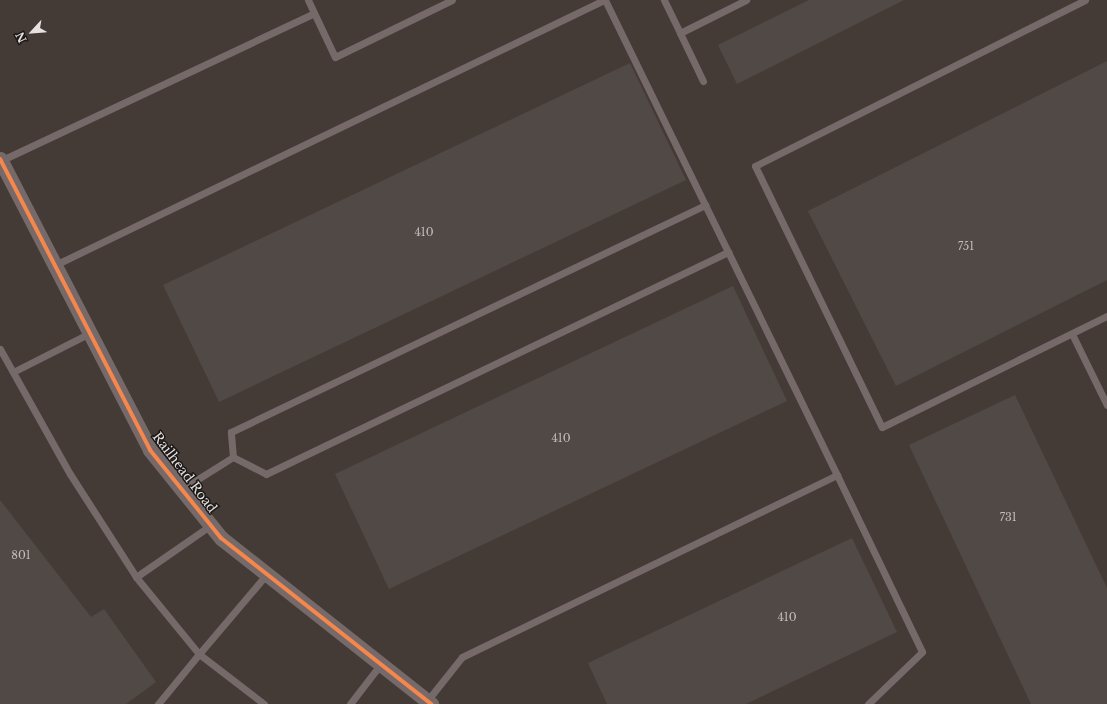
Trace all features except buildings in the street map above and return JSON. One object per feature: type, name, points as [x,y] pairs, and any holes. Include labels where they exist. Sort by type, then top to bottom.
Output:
[{"type":"street","name":"Railhead Road","points":[[0,161],[150,450],[211,525],[266,575],[429,702]]},
{"type":"lane","points":[[308,0],[335,57],[452,0]]},
{"type":"lane","points":[[55,265],[605,0],[922,652],[868,704]]},
{"type":"lane","points":[[664,0],[703,81]]},
{"type":"lane","points":[[680,33],[746,0]]},
{"type":"lane","points":[[1085,0],[755,166],[882,427],[1107,316]]},
{"type":"lane","points":[[0,161],[314,13]]},
{"type":"lane","points":[[233,457],[231,432],[705,205]]},
{"type":"lane","points":[[233,457],[266,474],[728,252]]},
{"type":"lane","points":[[13,372],[90,334]]},
{"type":"lane","points":[[1072,334],[1107,405]]},
{"type":"lane","points":[[0,349],[70,474],[136,577],[199,654],[264,704]]},
{"type":"lane","points":[[182,489],[233,457]]},
{"type":"lane","points":[[429,702],[462,657],[837,475]]},
{"type":"lane","points":[[136,577],[211,525]]},
{"type":"lane","points":[[158,704],[266,575]]},
{"type":"lane","points":[[350,704],[380,665]]},
{"type":"shaded area","points":[[0,0],[1107,0],[1107,704],[0,704]]},
{"type":"cycle path","points":[[0,159],[150,450],[221,538],[431,704]]}]
